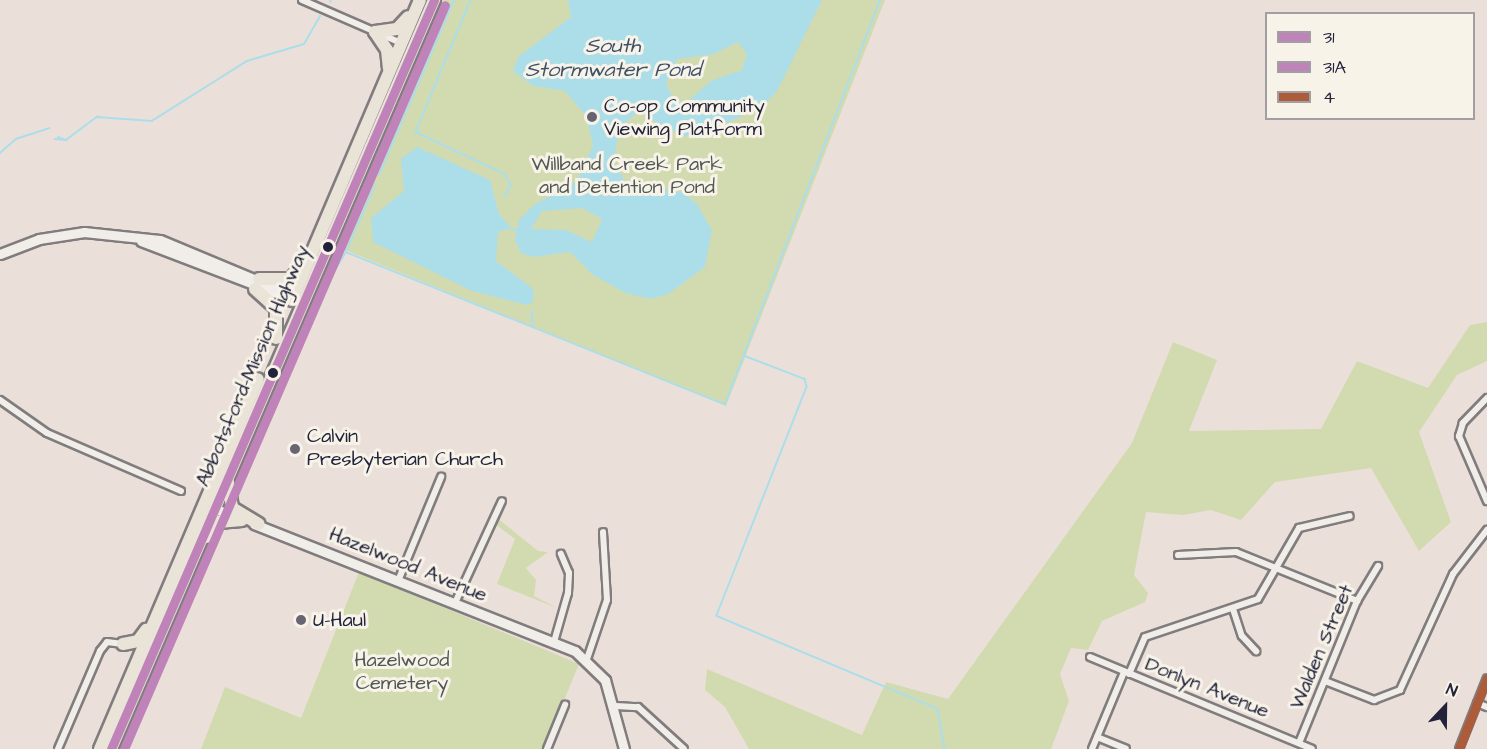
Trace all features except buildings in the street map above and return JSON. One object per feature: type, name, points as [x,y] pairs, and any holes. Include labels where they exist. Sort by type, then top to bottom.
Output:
[{"type":"highway","points":[[385,83],[388,54],[375,32],[401,27],[418,0]]},
{"type":"highway","name":"Abbotsford-Mission Highway","points":[[348,180],[385,83],[403,44],[418,0]]},
{"type":"highway","points":[[276,338],[276,308],[257,284],[296,276],[348,180],[403,44],[427,0]]},
{"type":"highway","name":"Abbotsford-Mission Highway","points":[[100,749],[193,544],[228,474],[296,299],[348,180],[434,0]]},
{"type":"highway","name":"Abbotsford-Mission Highway","points":[[111,749],[193,544],[210,494],[276,338],[296,299]]},
{"type":"highway","points":[[228,474],[232,508],[259,524]]},
{"type":"highway","points":[[210,494],[213,508]]},
{"type":"highway","points":[[126,688],[133,661],[123,644],[142,637],[193,544],[219,522],[242,520]]},
{"type":"street","points":[[302,0],[403,44]]},
{"type":"street","points":[[0,254],[61,235],[134,237],[296,299]]},
{"type":"street","points":[[1487,398],[1463,423],[1459,436],[1487,501]]},
{"type":"street","points":[[0,400],[54,436],[181,491]]},
{"type":"street","points":[[398,580],[441,477]]},
{"type":"street","points":[[455,603],[502,501]]},
{"type":"street","name":"Hazelwood Avenue","points":[[213,508],[242,520],[259,524],[554,642],[587,659]]},
{"type":"street","points":[[1092,749],[1126,673],[1151,633],[1233,609],[1258,599],[1278,569],[1299,528],[1350,516]]},
{"type":"street","points":[[1325,681],[1374,700],[1400,690],[1454,574],[1487,530]]},
{"type":"street","points":[[603,532],[607,600],[587,659],[616,706],[624,749]]},
{"type":"street","points":[[1178,555],[1224,549],[1357,601]]},
{"type":"street","points":[[554,642],[568,593],[569,573],[561,554]]},
{"type":"street","name":"Walden Street","points":[[1299,743],[1357,601],[1378,566]]},
{"type":"street","points":[[1233,609],[1242,636],[1256,651]]},
{"type":"street","points":[[58,749],[100,651],[107,642],[123,644]]},
{"type":"street","name":"Donlyn Avenue","points":[[1090,657],[1312,749]]},
{"type":"street","points":[[1459,749],[1487,678]]},
{"type":"street","points":[[1477,703],[1487,707]]},
{"type":"street","points":[[547,749],[565,705]]},
{"type":"street","points":[[616,706],[638,707],[684,749]]},
{"type":"street","points":[[1097,737],[1126,749]]},
{"type":"green space","name":"Willband Creek Park and Detention Pond","points":[[444,0],[885,0],[726,406],[338,247]]},
{"type":"green space","points":[[1487,322],[1487,361],[1457,375],[1419,432],[1451,522],[1419,551],[1371,468],[1275,482],[1241,520],[1211,510],[1183,515],[1146,512],[1134,575],[1148,593],[1145,602],[1102,621],[1088,650],[1071,648],[1060,674],[1069,701],[1051,749],[749,749],[725,707],[705,690],[707,669],[862,735],[886,682],[948,699],[1132,443],[1173,342],[1217,360],[1189,431],[1321,429],[1357,361],[1428,388],[1470,325]]},
{"type":"green space","points":[[496,517],[538,551],[548,552],[526,568],[536,580],[534,596],[557,608],[497,584],[515,539],[494,523]]},
{"type":"green space","name":"Hazelwood Cemetery","points":[[359,572],[579,664],[544,749],[201,749],[225,687],[301,718]]},
{"type":"water","name":"South Stormwater Pond","points":[[568,0],[822,0],[777,91],[762,107],[697,136],[683,136],[637,112],[620,128],[613,161],[625,181],[683,193],[696,203],[712,230],[705,267],[668,294],[651,299],[625,293],[592,274],[570,252],[533,257],[521,253],[515,240],[519,220],[534,205],[577,181],[593,145],[586,116],[565,91],[533,86],[513,71],[518,57],[571,17]],"holes":[[[738,42],[747,54],[742,70],[711,81],[688,101],[674,101],[666,83],[677,59],[714,54]],[[582,208],[602,219],[592,242],[566,230],[531,229],[542,211]]]},
{"type":"water","points":[[417,147],[490,180],[499,214],[511,228],[498,232],[496,261],[533,289],[533,302],[527,305],[472,291],[373,242],[371,218],[404,191],[401,159]]},
{"type":"waterway","points":[[379,175],[454,0]]},
{"type":"waterway","points":[[471,0],[416,132],[505,174],[511,186],[505,197]]},
{"type":"waterway","points":[[346,252],[725,404],[880,0]]},
{"type":"waterway","points":[[58,137],[66,140],[97,117],[152,121],[247,61],[304,44],[320,16]]},
{"type":"waterway","points":[[0,153],[16,139],[49,128]]},
{"type":"waterway","points":[[55,139],[66,140]]},
{"type":"waterway","points":[[312,309],[346,252],[375,185]]},
{"type":"waterway","points":[[509,227],[519,232]]},
{"type":"waterway","points":[[532,311],[533,327]]},
{"type":"waterway","points":[[745,356],[805,379],[807,387],[717,616],[938,709],[945,749]]},
{"type":"transit line","name":"31","points":[[111,749],[434,0]]},
{"type":"transit line","name":"31A","points":[[124,749],[445,5]]},
{"type":"transit line","name":"4","points":[[1459,749],[1487,678]]},
{"type":"place","name":"Co-op Community Viewing Platform","points":[[592,117]]},
{"type":"place","name":"Calvin Presbyterian Church","points":[[295,449]]},
{"type":"place","name":"U-Haul","points":[[301,620]]}]
